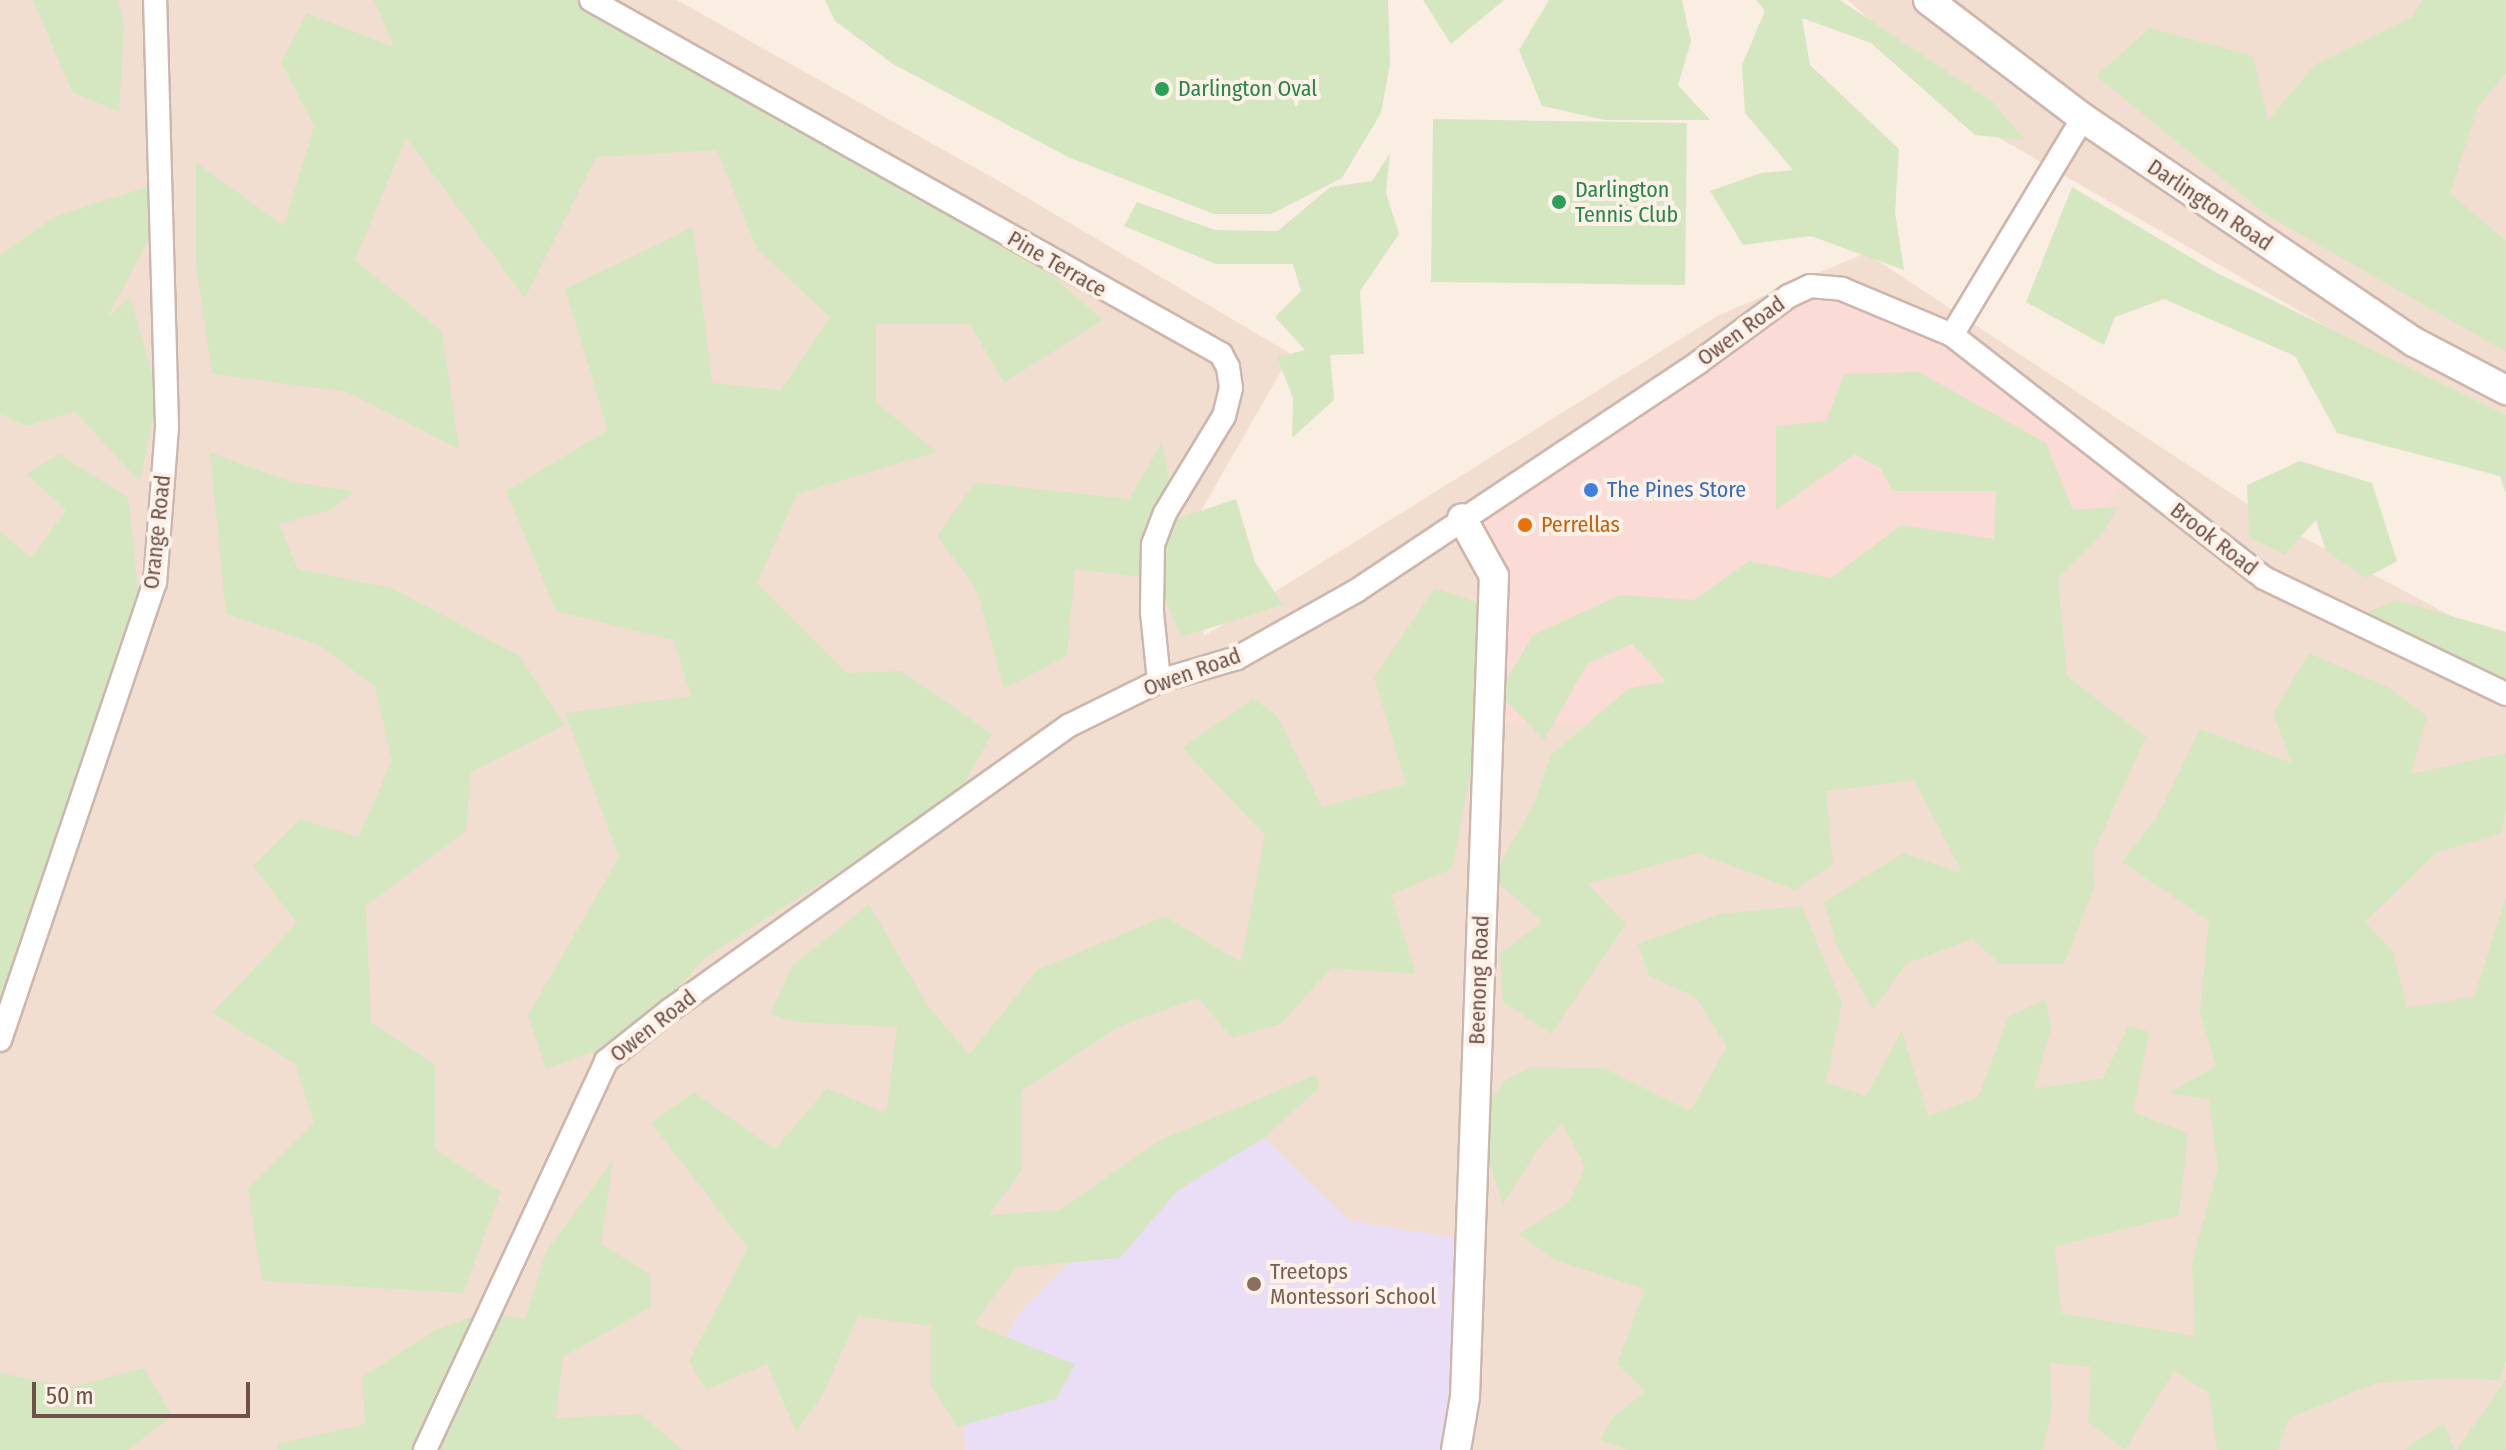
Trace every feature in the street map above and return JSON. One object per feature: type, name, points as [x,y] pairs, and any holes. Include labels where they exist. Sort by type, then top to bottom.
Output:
[{"type":"street","name":"Orange Road","points":[[0,1040],[155,583],[167,426],[155,0]]},
{"type":"street","name":"Pine Terrace","points":[[591,0],[1221,354],[1228,367],[1231,388],[1224,416],[1165,513],[1153,545],[1152,612],[1159,681]]},
{"type":"street","name":"Darlington Road","points":[[1928,0],[2083,118],[2414,342],[2506,390]]},
{"type":"street","points":[[1952,335],[2083,118]]},
{"type":"street","name":"Owen Road","points":[[425,1450],[606,1061],[670,1010],[1068,726],[1159,681],[1237,658],[1356,591],[1699,362],[1789,296],[1810,286],[1842,289],[1952,335]]},
{"type":"street","name":"Brook Road","points":[[1952,335],[2264,578],[2506,694]]},
{"type":"street","name":"Beenong Road","points":[[1456,1450],[1465,1397],[1494,576],[1462,518]]},
{"type":"shaded area","points":[[0,0],[677,0],[1002,183],[1291,354],[1194,523],[1204,636],[1719,315],[1866,253],[2276,523],[2506,645],[2506,1450],[0,1450]]},
{"type":"shaded area","points":[[1848,0],[2506,0],[2506,430],[1994,135]]},
{"type":"shaded area","points":[[1817,282],[1934,331],[2128,477],[1931,734],[1502,723],[1505,581],[1469,522]]},
{"type":"shaded area","name":"Treetops Montessori School","points":[[1255,1129],[1349,1220],[1459,1239],[1457,1390],[1444,1450],[966,1450],[963,1433],[1017,1315],[1080,1252]]},
{"type":"green space","points":[[33,0],[118,0],[124,26],[119,112],[72,92]]},
{"type":"green space","points":[[374,0],[610,0],[792,100],[987,218],[1103,320],[1004,383],[970,324],[876,324],[876,402],[937,452],[797,494],[757,583],[847,673],[902,671],[992,734],[958,795],[705,958],[636,1036],[546,1069],[528,1015],[619,857],[565,713],[691,696],[674,640],[556,611],[506,491],[608,430],[565,289],[693,227],[712,383],[781,390],[830,317],[757,249],[717,150],[596,157],[525,298],[406,138],[355,260],[442,331],[459,449],[347,392],[212,374],[196,265],[196,162],[284,226],[314,126],[281,62],[307,13],[394,47]]},
{"type":"green space","name":"Darlington Oval","points":[[825,0],[1388,0],[1390,64],[1381,113],[1342,178],[1271,214],[1214,214],[1068,157],[893,64],[835,21]]},
{"type":"green space","points":[[1423,0],[1504,0],[1451,44]]},
{"type":"green space","points":[[1549,0],[1682,0],[1691,41],[1678,85],[1710,120],[1605,120],[1542,106],[1519,50]]},
{"type":"green space","points":[[1756,0],[1840,0],[1993,102],[2025,140],[1975,135],[1871,43],[1802,18],[1810,65],[1899,149],[1895,212],[1904,270],[1811,236],[1743,245],[1710,191],[1761,173],[1793,170],[1745,113],[1742,65],[1765,11]]},
{"type":"green space","points":[[2422,0],[2506,0],[2506,73],[2478,107],[2450,193],[2506,241],[2506,352],[2268,216],[2096,76],[2150,28],[2253,56],[2268,120],[2316,64],[2413,16]]},
{"type":"green space","name":"Darlington Tennis Club","points":[[1433,119],[1687,123],[1685,285],[1431,282]]},
{"type":"green space","points":[[1390,153],[1386,193],[1399,234],[1360,291],[1364,354],[1330,355],[1334,400],[1292,438],[1293,398],[1277,357],[1305,350],[1275,317],[1301,291],[1293,264],[1216,264],[1124,226],[1137,202],[1215,230],[1278,231],[1330,187],[1372,181]]},
{"type":"green space","points":[[152,185],[150,237],[108,317],[130,296],[158,395],[140,482],[75,412],[26,426],[0,414],[0,255],[54,217]]},
{"type":"green space","points":[[2072,187],[2215,272],[2506,415],[2506,494],[2500,476],[2337,433],[2295,356],[2164,299],[2115,317],[2104,345],[2026,302]]},
{"type":"green space","points":[[1919,372],[2046,443],[2073,510],[2117,507],[2104,532],[2058,578],[2067,676],[2146,737],[2093,853],[2095,886],[2064,964],[2000,964],[1972,939],[1906,964],[1873,1010],[1837,946],[1824,902],[1903,853],[1962,873],[1914,780],[1826,791],[1833,864],[1795,890],[1698,853],[1588,884],[1626,924],[1551,1034],[1503,1002],[1500,953],[1542,922],[1492,877],[1533,806],[1551,755],[1628,689],[1666,681],[1632,644],[1588,663],[1544,740],[1498,693],[1533,635],[1620,595],[1694,600],[1749,561],[1831,578],[1901,525],[1994,539],[1996,491],[1892,491],[1881,469],[1855,454],[1776,510],[1776,426],[1826,421],[1844,374]]},
{"type":"green space","points":[[1162,442],[1176,519],[1236,499],[1255,562],[1283,605],[1181,637],[1158,579],[1075,569],[1067,656],[1004,689],[977,590],[937,536],[975,482],[1129,499]]},
{"type":"green space","points":[[210,452],[291,482],[355,491],[331,510],[279,524],[298,569],[392,588],[520,656],[565,725],[471,772],[466,831],[366,906],[371,1022],[435,1064],[435,1149],[501,1192],[463,1293],[262,1281],[248,1189],[314,1123],[295,1064],[212,1013],[297,923],[253,866],[300,819],[359,837],[392,760],[375,687],[319,645],[226,614]]},
{"type":"green space","points":[[59,454],[128,497],[138,587],[157,590],[58,824],[19,1015],[0,1043],[0,531],[31,558],[66,510],[26,474]]},
{"type":"green space","points":[[2300,461],[2372,483],[2397,561],[2366,578],[2326,551],[2316,520],[2285,554],[2249,538],[2247,485]]},
{"type":"green space","points":[[1435,588],[1485,605],[1473,760],[1452,869],[1391,895],[1416,974],[1331,968],[1281,1024],[1232,1038],[1198,998],[1118,1027],[1021,1092],[1021,1172],[989,1215],[1059,1210],[1160,1140],[1317,1074],[1319,1088],[1265,1137],[1177,1191],[1120,1258],[1016,1267],[974,1324],[1075,1364],[1056,1399],[957,1427],[931,1385],[931,1326],[858,1316],[822,1396],[796,1432],[767,1364],[706,1390],[689,1361],[748,1248],[651,1123],[694,1092],[775,1149],[827,1088],[886,1113],[897,1027],[796,1022],[770,1014],[793,965],[869,904],[926,1003],[969,1055],[1037,970],[1165,916],[1241,962],[1265,835],[1182,748],[1253,699],[1277,715],[1322,807],[1406,784],[1374,677]]},
{"type":"green space","points":[[2397,600],[2506,632],[2506,693],[2352,618]]},
{"type":"green space","points":[[2309,653],[2388,687],[2427,716],[2411,774],[2506,753],[2506,811],[2501,833],[2436,853],[2365,922],[2393,951],[2407,1008],[2474,997],[2506,897],[2506,1360],[2500,1380],[2447,1378],[2377,1383],[2289,1418],[2278,1450],[2217,1450],[2209,1393],[2174,1371],[2125,1450],[2088,1422],[2091,1367],[2050,1363],[2052,1410],[2043,1450],[1627,1450],[1600,1440],[1613,1417],[1645,1391],[1617,1364],[1645,1289],[1554,1260],[1519,1234],[1570,1201],[1585,1167],[1562,1123],[1537,1150],[1503,1205],[1476,1121],[1505,1080],[1531,1067],[1604,1068],[1690,1111],[1727,1047],[1695,997],[1649,976],[1638,944],[1719,914],[1802,906],[1842,1003],[1826,1082],[1866,1096],[1902,1031],[1928,1116],[1978,1097],[2009,1016],[2046,999],[2051,1028],[2034,1089],[2103,1078],[2129,1025],[2149,1032],[2133,1112],[2188,1133],[2179,1215],[2055,1247],[2061,1313],[2195,1336],[2192,1263],[2218,1168],[2209,1099],[2168,1093],[2216,1066],[2200,1012],[2209,921],[2122,862],[2157,817],[2200,729],[2292,763],[2273,714]]},
{"type":"green space","points":[[613,1160],[601,1244],[650,1274],[651,1307],[563,1357],[556,1418],[641,1414],[683,1450],[277,1450],[278,1444],[365,1424],[362,1377],[435,1330],[484,1312],[525,1319],[546,1252]]},
{"type":"green space","points":[[144,1368],[172,1416],[128,1450],[0,1450],[0,1373],[72,1387]]},
{"type":"green space","points":[[2506,1379],[2506,1450],[2458,1450],[2458,1448]]},
{"type":"green space","points":[[2443,1423],[2455,1450],[2404,1450]]},
{"type":"place","name":"Darlington Oval","points":[[1162,89]]},
{"type":"place","name":"Darlington Tennis Club","points":[[1559,202]]},
{"type":"place","name":"The Pines Store","points":[[1591,490]]},
{"type":"place","name":"Perrellas","points":[[1525,525]]},
{"type":"place","name":"Treetops Montessori School","points":[[1254,1284]]}]
